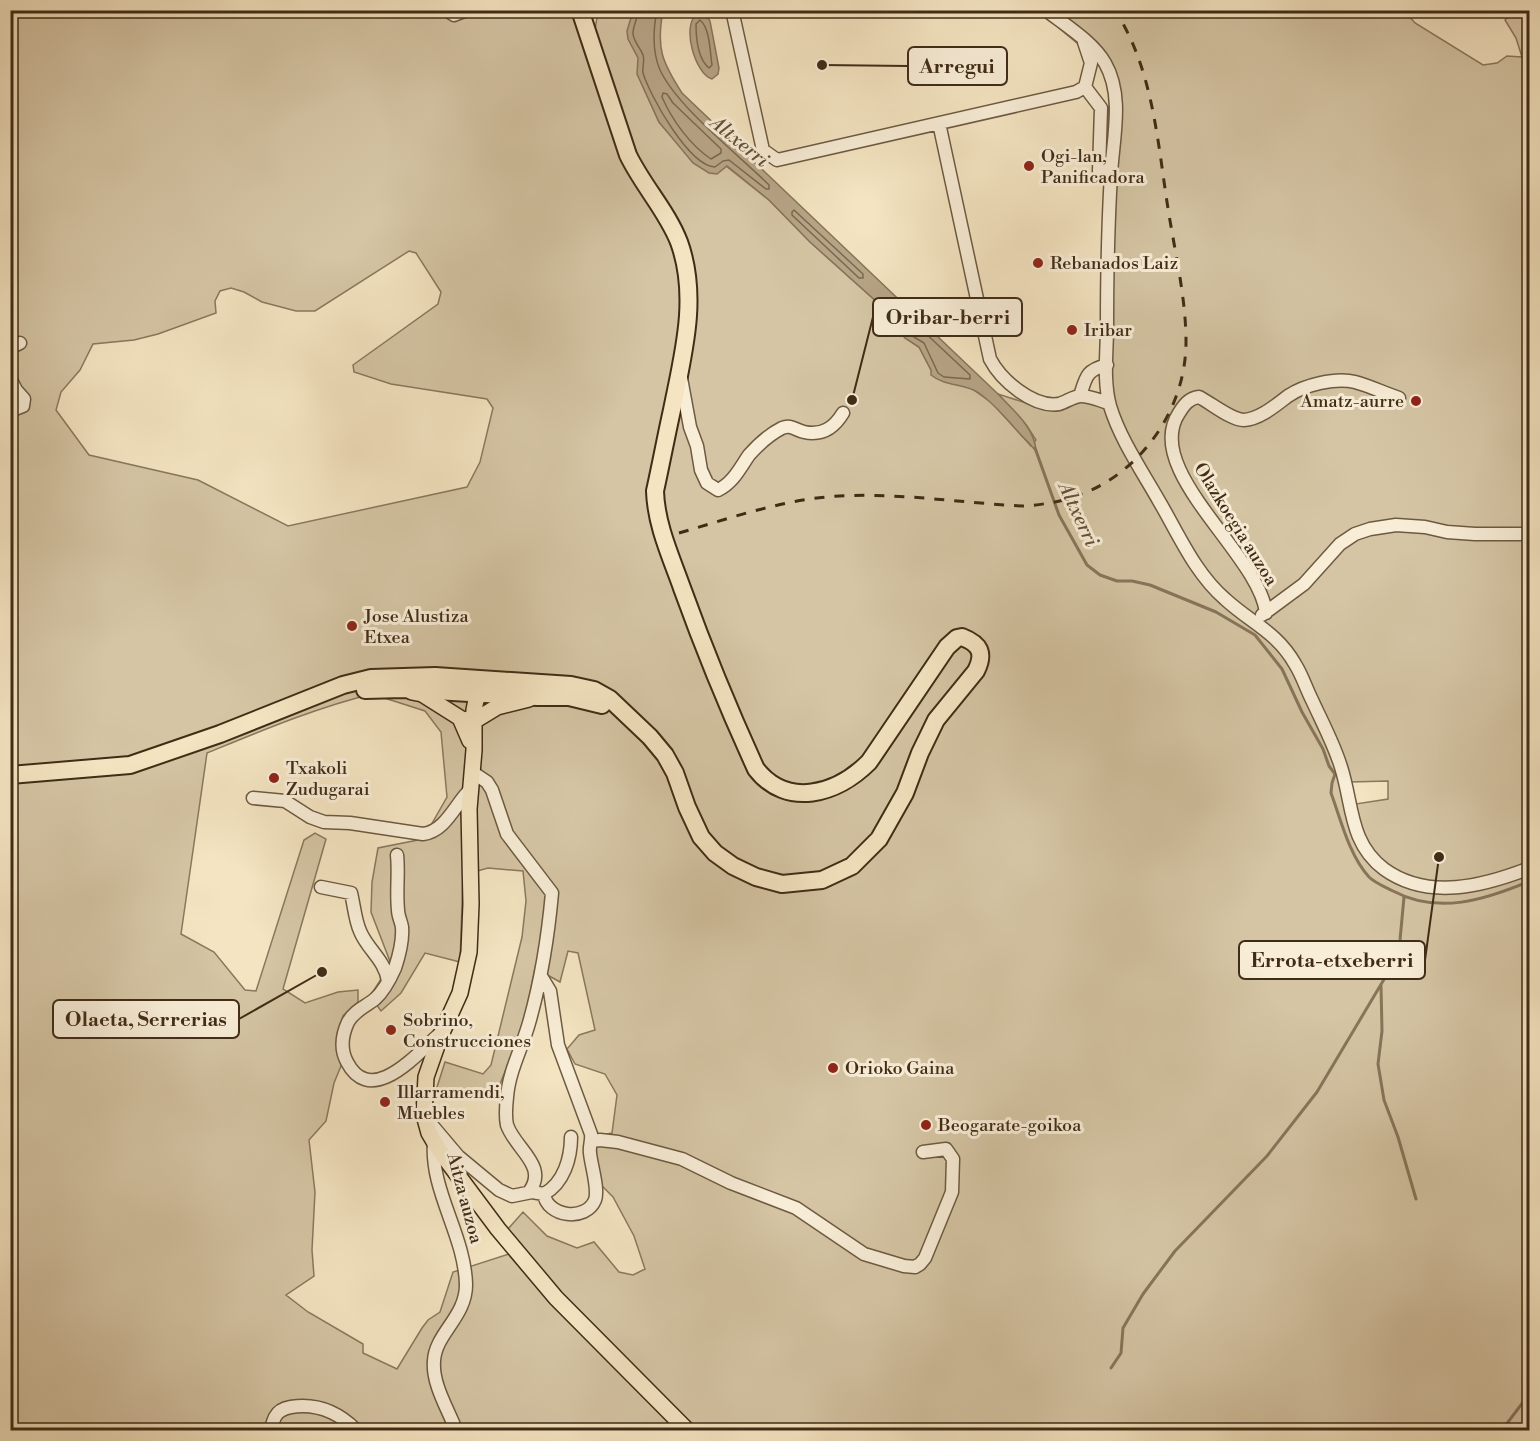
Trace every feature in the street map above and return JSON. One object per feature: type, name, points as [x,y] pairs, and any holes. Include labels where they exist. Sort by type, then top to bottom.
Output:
[{"type":"highway","points":[[406,683],[466,684],[480,694],[492,685],[538,690],[571,685],[594,690],[610,699],[665,755],[675,773],[701,837],[715,853],[749,873],[782,884],[822,880],[852,866],[879,839],[904,793],[936,720],[976,671],[981,657],[978,645],[962,636],[947,647],[869,762],[844,783],[829,789],[808,792],[787,791],[765,782],[756,768],[692,617],[662,534],[657,513],[656,491],[680,374],[688,318],[688,289],[679,243],[628,155],[580,10]]},
{"type":"highway","points":[[587,10],[597,57]]},
{"type":"highway","points":[[10,775],[130,765],[300,703],[372,688],[447,676],[538,690]]},
{"type":"main road","points":[[406,683],[422,694],[472,718],[538,690]]},
{"type":"main road","points":[[480,694],[483,700],[472,718],[474,750],[470,790],[469,951],[460,993],[426,1077],[424,1116],[434,1142],[498,1229],[556,1298],[687,1431]]},
{"type":"street","points":[[446,10],[454,15],[467,10]]},
{"type":"street","points":[[732,10],[763,150],[777,160],[1076,92],[1085,87],[1091,63],[1084,40]]},
{"type":"street","points":[[1046,10],[1084,40],[1104,60],[1110,73],[1116,108],[1107,263],[1109,403],[1126,441],[1190,556],[1225,600],[1281,642],[1298,667],[1342,770],[1358,839],[1374,860],[1385,870],[1399,877],[1432,887],[1449,888],[1485,884],[1530,868]]},
{"type":"street","points":[[1085,87],[1101,108],[1099,171],[1111,173]]},
{"type":"street","points":[[939,123],[990,359],[997,372],[1029,397],[1046,404],[1057,404],[1080,396],[1109,403]]},
{"type":"street","points":[[1080,396],[1087,374],[1095,368],[1107,365]]},
{"type":"street","points":[[680,374],[701,470],[707,483],[718,490],[731,481],[760,444],[782,428],[789,426],[804,432],[822,432],[833,427],[843,413]]},
{"type":"street","points":[[10,378],[24,399],[23,406],[10,411]]},
{"type":"street","name":"Olazkoegia auzoa","points":[[1266,613],[1258,588],[1228,540],[1193,495],[1181,474],[1173,445],[1172,433],[1175,419],[1188,402],[1199,397],[1236,419],[1246,420],[1270,409],[1292,394],[1310,386],[1331,382],[1353,382],[1399,398]]},
{"type":"street","name":"Olazkoegia auzoa","points":[[1255,622],[1304,584],[1340,544],[1355,534],[1370,529],[1396,525],[1475,534],[1530,534]]},
{"type":"street","points":[[424,1116],[458,1156],[499,1190],[512,1196],[518,1196],[528,1192],[533,1186],[536,1173],[534,1164],[508,1126],[507,1097],[512,1071],[529,1025],[541,976],[552,893],[507,834],[487,782],[472,772]]},
{"type":"street","points":[[253,798],[285,801],[310,817],[324,822],[350,823],[423,834],[429,833],[443,823],[470,790]]},
{"type":"street","points":[[397,855],[398,912],[402,934],[394,969],[377,998],[357,1010],[350,1020],[342,1041],[343,1053],[348,1064],[360,1076],[380,1080],[397,1072],[443,1031]]},
{"type":"street","points":[[321,887],[351,893],[360,931],[380,960],[387,973],[388,981]]},
{"type":"street","points":[[541,976],[550,991],[558,1045],[582,1107],[592,1141],[590,1152],[596,1192],[595,1201],[590,1208],[583,1212],[567,1214],[558,1212],[546,1202],[544,1194]]},
{"type":"street","points":[[528,1192],[544,1194],[550,1191],[570,1156],[571,1137]]},
{"type":"street","points":[[592,1141],[618,1142],[642,1147],[682,1160],[731,1183],[796,1208],[864,1254],[908,1267],[920,1264],[925,1258],[952,1192],[953,1159],[946,1149],[923,1152]]},
{"type":"street","name":"Aitza auzoa","points":[[434,1142],[432,1160],[459,1239],[466,1285],[463,1305],[437,1347],[434,1357],[436,1380],[456,1431]]},
{"type":"street","points":[[270,1431],[274,1418],[279,1413],[286,1408],[305,1405],[323,1408],[346,1421],[356,1431]]},
{"type":"shaded area","points":[[578,10],[595,30],[598,11],[638,11],[641,82],[659,122],[672,137],[726,166],[769,200],[810,242],[878,303],[905,338],[919,347],[931,370],[957,385],[968,386],[992,403],[1031,446],[1036,440],[1027,426],[998,394],[1048,410],[1063,408],[1100,396],[1103,385],[1112,113],[1107,74],[1094,57],[1038,11],[1409,11],[1407,14],[1415,23],[1483,65],[1497,63],[1507,56],[1522,57],[1516,38],[1505,20],[1514,11],[1529,11],[1529,1430],[11,1430],[10,11]],"holes":[[[409,251],[416,253],[441,292],[438,304],[353,365],[354,372],[391,384],[487,399],[493,408],[480,462],[467,487],[288,526],[198,480],[89,455],[56,410],[61,392],[80,370],[93,344],[134,340],[158,334],[216,313],[215,301],[220,291],[231,288],[262,302],[296,311],[315,311]],[[372,694],[425,711],[441,732],[447,797],[423,839],[378,848],[372,882],[371,912],[391,964],[370,996],[381,1011],[401,993],[425,953],[460,962],[463,875],[488,868],[523,871],[526,901],[522,937],[491,1065],[483,1074],[445,1062],[437,1087],[442,1100],[468,1097],[498,1089],[524,1024],[535,968],[560,982],[568,951],[578,953],[595,1030],[579,1035],[567,1049],[575,1064],[605,1074],[617,1095],[612,1133],[602,1135],[595,1147],[602,1186],[613,1197],[634,1236],[645,1269],[633,1275],[619,1272],[594,1242],[577,1248],[547,1236],[523,1212],[508,1229],[509,1254],[453,1272],[440,1312],[428,1320],[397,1369],[363,1353],[363,1344],[308,1312],[286,1295],[314,1276],[312,1250],[315,1192],[309,1140],[326,1121],[334,1083],[341,1066],[337,1041],[343,1016],[358,1002],[358,990],[338,992],[305,1003],[283,989],[326,839],[315,833],[304,840],[256,991],[245,990],[214,952],[181,934],[207,753],[288,720]],[[1388,781],[1388,799],[1356,804],[1350,782]]]},
{"type":"water","points":[[633,11],[663,11],[660,35],[662,54],[682,93],[998,394],[1027,427],[1035,443],[1036,451],[979,393],[931,375],[931,370],[919,347],[905,338],[878,303],[810,242],[769,200],[727,166],[717,174],[709,173],[693,163],[659,122],[637,74],[638,58],[628,39],[627,31]]},
{"type":"water","points":[[697,14],[706,15],[710,21],[719,68],[718,74],[712,79],[700,68],[692,49],[690,28]]},
{"type":"waterway","name":"Altxerri","points":[[1035,448],[1059,515],[1087,565],[1100,575],[1117,581],[1132,581],[1150,585],[1216,612],[1255,635],[1282,669],[1335,774],[1331,793],[1342,826],[1356,858],[1371,879],[1410,898],[1444,903],[1479,899],[1530,881]]},
{"type":"waterway","points":[[1111,1368],[1121,1353],[1123,1328],[1143,1294],[1175,1251],[1267,1156],[1317,1092],[1386,976],[1400,940],[1404,897]]},
{"type":"waterway","points":[[1381,985],[1382,1031],[1378,1064],[1384,1100],[1398,1137],[1416,1199]]},
{"type":"waterway","points":[[1502,1430],[1530,1393]]},
{"type":"railway","points":[[679,533],[770,507],[826,497],[900,496],[1023,506],[1050,503],[1077,496],[1100,486],[1139,456],[1168,415],[1178,392],[1184,367],[1186,342],[1179,272],[1151,103],[1137,55],[1115,10]]},
{"type":"place","name":"Arregui","points":[[822,65]]},
{"type":"place","name":"Ogi-lan, Panificadora","points":[[1029,166]]},
{"type":"place","name":"Rebanados Laiz","points":[[1038,263]]},
{"type":"place","name":"Iribar","points":[[1072,330]]},
{"type":"place","name":"Oribar-berri","points":[[852,400]]},
{"type":"place","name":"Amatz-aurre","points":[[1416,401]]},
{"type":"place","name":"Jose Alustiza Etxea","points":[[352,626]]},
{"type":"place","name":"Txakoli Zudugarai","points":[[274,778]]},
{"type":"place","name":"Errota-etxeberri","points":[[1439,857]]},
{"type":"place","name":"Olaeta, Serrerias","points":[[322,972]]},
{"type":"place","name":"Sobrino, Construcciones","points":[[391,1030]]},
{"type":"place","name":"Orioko Gaina","points":[[833,1068]]},
{"type":"place","name":"Illarramendi, Muebles","points":[[385,1102]]},
{"type":"place","name":"Beogarate-goikoa","points":[[926,1125]]}]
